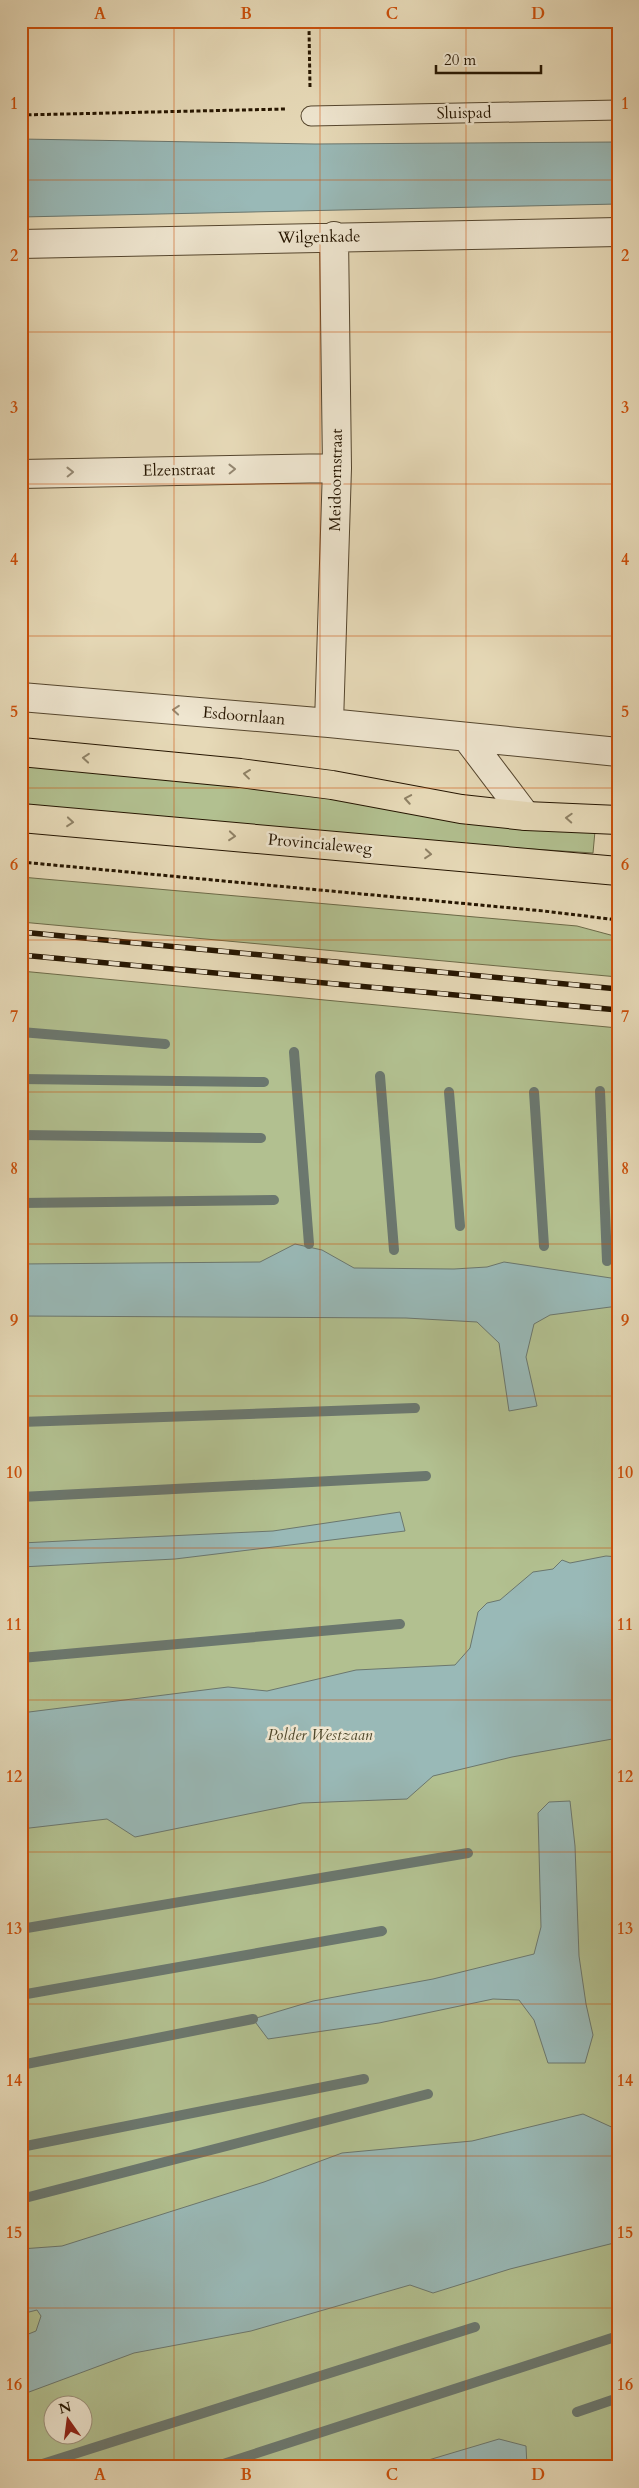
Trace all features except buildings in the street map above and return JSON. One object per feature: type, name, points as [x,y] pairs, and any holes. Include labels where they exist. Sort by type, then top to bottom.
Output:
[{"type":"main road","points":[[21,752],[249,774],[332,785],[461,809],[526,816],[618,820]]},
{"type":"main road","name":"Provincialeweg","points":[[21,818],[618,871]]},
{"type":"street","name":"Wilgenkade","points":[[21,244],[334,236],[618,232]]},
{"type":"street","name":"Meidoornstraat","points":[[329,723],[337,468],[334,236]]},
{"type":"street","name":"Elzenstraat","points":[[21,474],[337,468]]},
{"type":"street","name":"Esdoornlaan","points":[[21,697],[329,723],[618,752]]},
{"type":"street","points":[[467,738],[526,816]]},
{"type":"lane","name":"Sluispad","points":[[311,112],[618,110]]},
{"type":"path","points":[[21,115],[311,112],[309,28],[302,21]]},
{"type":"path","points":[[21,862],[544,911],[618,920]]},
{"type":"green space","points":[[21,763],[168,777],[595,831],[593,853],[331,836],[21,806]]},
{"type":"green space","points":[[21,877],[577,926],[618,937],[618,977],[21,922]]},
{"type":"green space","name":"Polder Westzaan","points":[[21,971],[618,1028],[618,2467],[21,2467]]},
{"type":"water","points":[[21,139],[315,144],[618,142],[618,204],[21,217]]},
{"type":"water","points":[[295,1244],[322,1250],[354,1268],[454,1269],[487,1267],[504,1262],[611,1278],[618,1283],[618,1306],[550,1315],[534,1324],[526,1357],[537,1406],[509,1411],[499,1343],[477,1322],[406,1318],[21,1316],[21,1264],[260,1262]]},
{"type":"water","points":[[400,1512],[405,1531],[175,1559],[21,1567],[21,1543],[273,1531]]},
{"type":"water","points":[[606,1556],[618,1557],[618,1738],[512,1757],[433,1776],[407,1799],[302,1803],[135,1837],[107,1819],[21,1829],[21,1713],[228,1687],[267,1691],[356,1670],[455,1665],[470,1648],[478,1612],[487,1603],[500,1600],[533,1572],[553,1569],[562,1560],[570,1563]]},
{"type":"water","points":[[570,1801],[575,1846],[579,1956],[593,2035],[585,2063],[548,2063],[534,2020],[519,2000],[493,1999],[379,2023],[268,2039],[253,2019],[313,2001],[433,1979],[534,1954],[541,1927],[538,1813],[549,1802]]},
{"type":"water","points":[[583,2114],[618,2130],[618,2242],[510,2269],[433,2293],[410,2285],[251,2331],[134,2353],[21,2395],[21,2337],[36,2331],[41,2316],[37,2310],[21,2314],[21,2249],[62,2246],[264,2182],[342,2153],[472,2141]]},
{"type":"water","points":[[499,2439],[526,2446],[527,2467],[405,2467]]},
{"type":"waterway","points":[[21,1032],[165,1044]]},
{"type":"waterway","points":[[294,1052],[309,1244]]},
{"type":"waterway","points":[[380,1076],[394,1250]]},
{"type":"waterway","points":[[21,1079],[264,1082]]},
{"type":"waterway","points":[[600,1091],[607,1261]]},
{"type":"waterway","points":[[449,1092],[460,1226]]},
{"type":"waterway","points":[[534,1092],[544,1246]]},
{"type":"waterway","points":[[21,1135],[261,1138]]},
{"type":"waterway","points":[[21,1203],[274,1200]]},
{"type":"waterway","points":[[21,1422],[415,1408]]},
{"type":"waterway","points":[[21,1497],[426,1476]]},
{"type":"waterway","points":[[21,1658],[400,1624]]},
{"type":"waterway","points":[[21,1929],[468,1853]]},
{"type":"waterway","points":[[21,1995],[382,1931]]},
{"type":"waterway","points":[[21,2065],[253,2019]]},
{"type":"waterway","points":[[21,2147],[364,2079]]},
{"type":"waterway","points":[[21,2199],[428,2094]]},
{"type":"waterway","points":[[33,2467],[475,2327]]},
{"type":"waterway","points":[[214,2467],[618,2336]]},
{"type":"waterway","points":[[577,2412],[618,2398]]},
{"type":"railway","points":[[21,932],[618,989]]},
{"type":"railway","points":[[21,955],[618,1010]]}]
